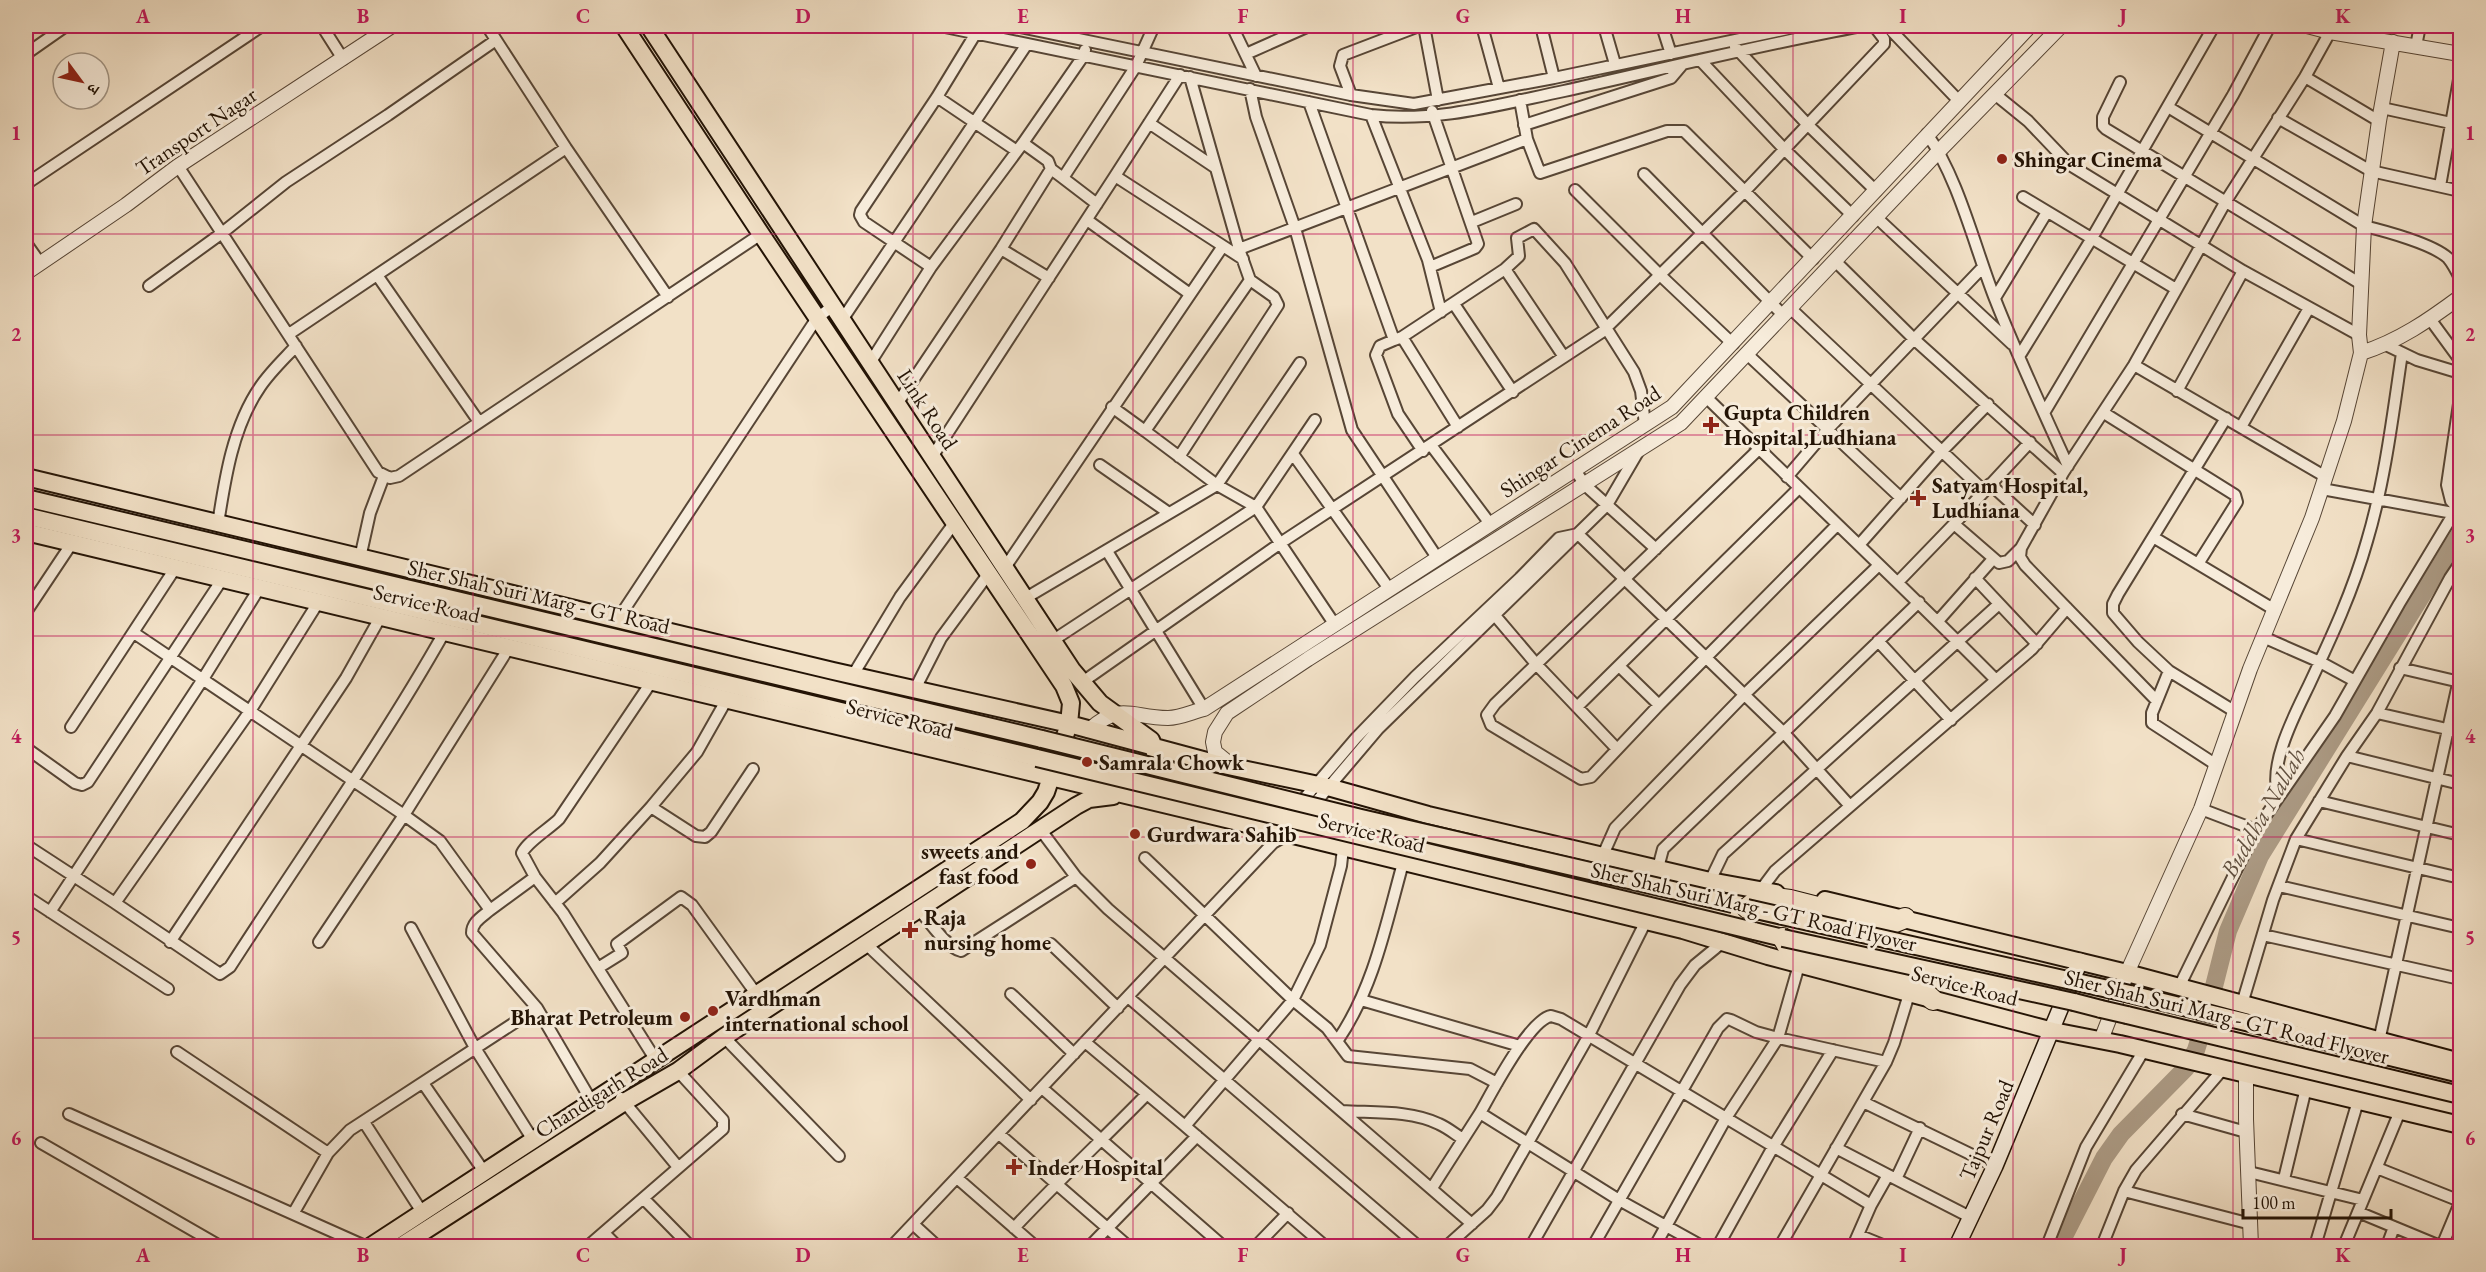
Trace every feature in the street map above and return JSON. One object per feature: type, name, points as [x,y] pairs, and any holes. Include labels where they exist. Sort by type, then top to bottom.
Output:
[{"type":"highway","points":[[1747,908],[1762,896],[1790,900],[1888,926],[1905,918]]},
{"type":"highway","points":[[1783,938],[1787,945],[1801,954],[1916,984],[1933,1000]]},
{"type":"main road","name":"Link Road","points":[[624,26],[955,522],[996,571],[1024,599],[1081,683],[1112,713],[1145,735],[1155,748]]},
{"type":"main road","name":"Link Road","points":[[649,26],[932,457],[996,571],[1070,695],[1069,724],[1051,778]]},
{"type":"main road","name":"Service Road","points":[[26,477],[853,675],[1069,724],[1155,748],[1322,786],[1428,815],[1710,881],[1850,905],[1905,918],[2127,973],[2460,1062]]},
{"type":"main road","name":"Sher Shah Suri Marg - GT Road","points":[[26,498],[1042,739]]},
{"type":"main road","name":"Sher Shah Suri Marg - GT Road","points":[[26,516],[1037,758]]},
{"type":"main road","name":"Service Road","points":[[26,532],[510,646],[1132,797],[1280,836],[1343,848],[1646,921],[1799,965],[2058,1032],[2101,1040],[2460,1125]]},
{"type":"main road","name":"Sher Shah Suri Marg - GT Road Flyover","points":[[1042,739],[1361,818],[2460,1074]]},
{"type":"main road","points":[[1132,797],[1142,794],[1151,782],[1156,761],[1155,748]]},
{"type":"main road","name":"Sher Shah Suri Marg - GT Road Flyover","points":[[1037,758],[1783,938],[2180,1026],[2460,1095]]},
{"type":"main road","name":"Chandigarh Road","points":[[371,1246],[657,1062],[1022,821],[1040,802],[1051,778]]},
{"type":"main road","name":"Chandigarh Road","points":[[401,1246],[626,1101],[678,1071],[724,1037],[1040,829],[1089,800],[1102,796],[1132,797]]},
{"type":"main road","points":[[2058,1032],[2080,961]]},
{"type":"main road","name":"Tajpur Road","points":[[1957,1246],[2058,1032]]},
{"type":"main road","name":"Tajpur Road","points":[[1968,1246],[2004,1170],[2058,1032]]},
{"type":"street","points":[[26,54],[66,26]]},
{"type":"street","points":[[26,184],[262,26]]},
{"type":"street","points":[[322,26],[343,59]]},
{"type":"street","name":"Transport Nagar","points":[[26,273],[126,205],[178,166],[392,26]]},
{"type":"street","points":[[487,26],[566,148],[668,297]]},
{"type":"street","points":[[943,26],[1027,44],[1086,48],[1256,76],[1351,95],[1433,107],[1520,100],[1683,65],[1735,46],[1752,31],[1802,26]]},
{"type":"street","points":[[1022,26],[1086,48]]},
{"type":"street","points":[[1063,178],[1139,58],[1153,29],[1141,26]]},
{"type":"street","points":[[1232,26],[1256,76]]},
{"type":"street","points":[[1246,54],[1309,26]]},
{"type":"street","points":[[1351,95],[1340,66],[1343,55],[1406,28],[1419,26]]},
{"type":"street","points":[[1424,26],[1433,107],[1451,168],[1478,241],[1477,247],[1430,267]]},
{"type":"street","points":[[1482,26],[1499,88]]},
{"type":"street","points":[[1541,26],[1554,78]]},
{"type":"street","points":[[1604,26],[1615,64]]},
{"type":"street","points":[[1662,26],[1671,54]]},
{"type":"street","points":[[1139,58],[1185,76],[1400,119],[1499,88],[1615,64],[1862,26]]},
{"type":"street","points":[[1081,683],[1281,543],[1513,392],[1606,328],[1785,150],[1884,43],[1874,26]]},
{"type":"street","points":[[1887,26],[1959,101]]},
{"type":"street","name":"Shingar Cinema Road","points":[[1112,713],[1125,712],[1170,718],[1204,708],[1672,407],[2030,26]]},
{"type":"street","name":"Shingar Cinema Road","points":[[1231,765],[1215,752],[1213,742],[1215,732],[1227,713],[1308,658],[1681,423],[2061,26]]},
{"type":"street","points":[[2018,352],[2092,238],[2214,26]]},
{"type":"street","points":[[2044,413],[2210,133],[2270,26]]},
{"type":"street","points":[[2307,26],[2330,32],[2353,29],[2393,42],[2418,36],[2460,54]]},
{"type":"street","points":[[1954,524],[2001,564],[2021,548],[2066,470],[2134,365],[2200,245],[2252,158],[2305,77],[2330,32]]},
{"type":"street","points":[[931,267],[864,222],[860,215],[976,33]]},
{"type":"street","points":[[150,285],[222,233],[286,182],[496,40]]},
{"type":"street","points":[[2101,1040],[2127,973],[2201,809],[2234,711],[2324,483],[2344,421],[2361,353],[2364,226],[2393,42]]},
{"type":"street","points":[[618,619],[817,318],[837,313],[892,242],[1027,44]]},
{"type":"street","points":[[1735,46],[1808,125],[1876,191]]},
{"type":"street","points":[[870,363],[931,267],[1020,147],[1086,48]]},
{"type":"street","points":[[1700,60],[1785,150],[1853,216]]},
{"type":"street","points":[[1524,125],[1671,78],[1683,65]]},
{"type":"street","points":[[2440,186],[2456,124],[2460,75]]},
{"type":"street","points":[[932,457],[1149,123],[1185,76]]},
{"type":"street","points":[[1179,457],[1278,304],[1274,297],[1250,280],[1185,76]]},
{"type":"street","points":[[2305,77],[2381,114],[2456,124]]},
{"type":"street","points":[[2120,82],[2103,117],[2103,126],[2361,284]]},
{"type":"street","points":[[1250,89],[1256,117],[1295,228],[1352,430],[1438,559]]},
{"type":"street","points":[[1996,94],[2028,121],[2070,165],[2243,271],[2360,335]]},
{"type":"street","points":[[937,97],[975,122],[1048,160],[1051,169],[1097,204]]},
{"type":"street","points":[[1520,100],[1527,139],[1540,173],[1667,131],[1680,130],[1699,144],[1744,192],[1813,259]]},
{"type":"street","points":[[1309,102],[1346,208],[1398,339],[1458,427]]},
{"type":"street","points":[[2168,107],[2364,226],[2386,231],[2440,253],[2448,258],[2460,278]]},
{"type":"street","points":[[1371,115],[1430,267],[1441,312]]},
{"type":"street","points":[[2278,118],[2371,171],[2460,191]]},
{"type":"street","points":[[1149,123],[1216,168]]},
{"type":"street","points":[[1927,134],[1939,151],[1995,298],[2066,470]]},
{"type":"street","points":[[1115,177],[1222,246],[1241,254],[1295,228],[1527,139]]},
{"type":"street","points":[[289,334],[566,148]]},
{"type":"street","points":[[178,166],[378,472],[390,478],[399,476],[761,234]]},
{"type":"street","points":[[897,404],[1001,249],[1051,169]]},
{"type":"street","points":[[1644,174],[1771,303],[1787,312],[1873,384],[1943,450],[2035,525]]},
{"type":"street","points":[[1575,190],[1733,344]]},
{"type":"street","points":[[2023,197],[2176,289]]},
{"type":"street","points":[[1472,222],[1515,204]]},
{"type":"street","points":[[1995,298],[2047,212]]},
{"type":"street","points":[[1876,217],[1959,292],[2018,352]]},
{"type":"street","points":[[1087,220],[1190,294]]},
{"type":"street","points":[[1491,525],[1398,414],[1376,356],[1380,346],[1398,339],[1455,304],[1505,268],[1519,256],[1517,238],[1534,229],[1565,263],[1638,381],[1645,425]]},
{"type":"street","points":[[26,243],[40,263]]},
{"type":"street","points":[[915,689],[942,638],[996,571],[1222,246]]},
{"type":"street","points":[[1001,249],[1049,278]]},
{"type":"street","points":[[1835,261],[1915,340],[2030,442],[2066,470]]},
{"type":"street","points":[[1787,477],[1828,429],[1983,267]]},
{"type":"street","points":[[1505,268],[1564,357]]},
{"type":"street","points":[[2177,391],[2243,271]]},
{"type":"street","points":[[377,275],[479,422]]},
{"type":"street","points":[[1144,431],[1250,280]]},
{"type":"street","points":[[2361,353],[2386,345],[2430,319],[2460,297]]},
{"type":"street","points":[[1455,304],[1513,392]]},
{"type":"street","points":[[2241,428],[2309,308]]},
{"type":"street","points":[[2430,319],[2460,360]]},
{"type":"street","points":[[2386,345],[2460,374]]},
{"type":"street","points":[[218,524],[234,447],[245,414],[265,380],[296,346]]},
{"type":"street","points":[[2279,796],[2276,780],[2285,742],[2357,572],[2368,539],[2402,353]]},
{"type":"street","points":[[1747,354],[1901,498]]},
{"type":"street","points":[[1024,599],[1217,485],[1300,363]]},
{"type":"street","points":[[2134,365],[2226,418],[2324,483],[2376,499],[2458,508]]},
{"type":"street","points":[[1706,397],[1798,489],[1919,602],[1996,680]]},
{"type":"street","points":[[2458,508],[2451,501],[2447,485],[2460,397]]},
{"type":"street","points":[[1859,545],[1943,450],[1988,405]]},
{"type":"street","points":[[1112,407],[1217,485],[1256,507],[1335,625]]},
{"type":"street","points":[[2104,413],[2232,492],[2237,502],[2198,564]]},
{"type":"street","points":[[2226,418],[2118,594],[2113,604],[2113,613],[2138,642],[2169,671],[2234,711]]},
{"type":"street","points":[[1052,641],[1256,507],[1316,420]]},
{"type":"street","points":[[1898,582],[2030,442]]},
{"type":"street","points":[[1759,449],[1490,711],[1488,721],[1491,725],[1581,779],[1591,777],[1837,525]]},
{"type":"street","points":[[892,1246],[1280,836],[1322,786],[1356,738],[1415,677],[1492,612],[1607,505],[1638,452]]},
{"type":"street","points":[[1293,454],[1390,590]]},
{"type":"street","points":[[1100,465],[1169,513]]},
{"type":"street","points":[[1575,470],[1598,498],[1656,549]]},
{"type":"street","points":[[360,558],[370,513],[384,476]]},
{"type":"street","points":[[1577,707],[1798,489]]},
{"type":"street","points":[[2183,989],[2256,830],[2324,733],[2458,508]]},
{"type":"street","points":[[853,675],[900,597],[955,522]]},
{"type":"street","points":[[1578,534],[1745,694],[1850,806]]},
{"type":"street","points":[[2153,537],[2275,610]]},
{"type":"street","points":[[26,612],[72,543]]},
{"type":"street","points":[[2021,548],[2021,561],[2157,701]]},
{"type":"street","points":[[1107,551],[1204,708]]},
{"type":"street","points":[[1938,621],[1993,559]]},
{"type":"street","points":[[2235,1002],[2263,935],[2296,839],[2347,756],[2377,713],[2460,563]]},
{"type":"street","points":[[1603,855],[1615,828],[1745,694],[1879,565]]},
{"type":"street","points":[[71,727],[177,567]]},
{"type":"street","points":[[26,748],[75,783],[85,784],[223,578]]},
{"type":"street","points":[[1975,579],[2037,644]]},
{"type":"street","points":[[50,912],[203,679],[260,587]]},
{"type":"street","points":[[115,903],[250,711],[320,601]]},
{"type":"street","points":[[1658,868],[1664,849],[1919,602]]},
{"type":"street","points":[[1710,881],[1723,854],[1999,604]]},
{"type":"street","points":[[1760,891],[1775,871],[2037,644],[2067,608]]},
{"type":"street","points":[[1492,612],[1537,665],[1617,749]]},
{"type":"street","points":[[171,942],[346,678],[381,616]]},
{"type":"street","points":[[26,845],[216,973],[224,973],[353,779],[445,631]]},
{"type":"street","points":[[134,633],[353,779],[440,841],[490,910]]},
{"type":"street","points":[[2263,637],[2320,662],[2355,681]]},
{"type":"street","points":[[1878,642],[1917,680],[1951,720]]},
{"type":"street","points":[[319,942],[404,815],[510,646]]},
{"type":"street","points":[[1618,666],[1659,705]]},
{"type":"street","points":[[2379,1041],[2460,680],[2400,668]]},
{"type":"street","points":[[2169,671],[2151,719],[2154,726],[2215,765]]},
{"type":"street","points":[[652,681],[559,819],[524,849],[523,857],[598,968],[657,1062]]},
{"type":"street","points":[[555,903],[600,863],[651,807],[697,752],[727,699]]},
{"type":"street","points":[[1089,730],[1112,713]]},
{"type":"street","points":[[2377,713],[2460,732]]},
{"type":"street","points":[[2347,756],[2460,784]]},
{"type":"street","points":[[651,807],[696,836],[705,837],[711,832],[753,769]]},
{"type":"street","points":[[2319,801],[2460,835]]},
{"type":"street","points":[[2201,809],[2256,830]]},
{"type":"street","points":[[1040,829],[1076,878],[1164,958],[1472,1224]]},
{"type":"street","points":[[2296,839],[2460,878]]},
{"type":"street","points":[[1185,1126],[1293,1000],[1320,945],[1341,866],[1343,848]]},
{"type":"street","points":[[1145,858],[1338,1040],[1350,1057],[1470,1069],[1497,1083]]},
{"type":"street","points":[[1338,1040],[1361,999],[1382,943],[1403,863]]},
{"type":"street","points":[[535,877],[490,910],[472,926],[472,933],[537,1008],[592,1102]]},
{"type":"street","points":[[918,908],[955,950],[961,951],[1076,878]]},
{"type":"street","points":[[2278,886],[2460,928]]},
{"type":"street","points":[[26,896],[168,989]]},
{"type":"street","points":[[598,968],[622,953],[617,944],[681,897],[692,905],[757,995]]},
{"type":"street","points":[[1447,1246],[1497,1197],[1588,1037],[1646,921]]},
{"type":"street","points":[[411,928],[476,1048],[533,1140]]},
{"type":"street","points":[[2263,935],[2460,979]]},
{"type":"street","points":[[1531,1246],[1688,973],[1723,942]]},
{"type":"street","points":[[865,944],[1031,1100]]},
{"type":"street","points":[[1051,944],[1118,1008]]},
{"type":"street","points":[[1655,1246],[1726,1119],[1778,1038],[1799,965]]},
{"type":"street","points":[[1011,994],[1074,1054]]},
{"type":"street","points":[[1780,1246],[1886,1062],[1909,994]]},
{"type":"street","points":[[1128,996],[1225,1082],[1418,1246]]},
{"type":"street","points":[[1361,999],[1520,1046]]},
{"type":"street","points":[[293,1214],[328,1153],[339,1140],[537,1008]]},
{"type":"street","points":[[1432,1188],[1520,1046],[1540,1021],[1551,1016],[1871,1205]]},
{"type":"street","points":[[1593,1246],[1680,1092],[1718,1028],[1727,1019],[1756,1032],[1778,1038],[1886,1062]]},
{"type":"street","points":[[724,1037],[839,1156]]},
{"type":"street","points":[[1085,1042],[1325,1246]]},
{"type":"street","points":[[1718,1246],[1773,1147],[1833,1050]]},
{"type":"street","points":[[2047,1246],[2086,1147],[2144,1050]]},
{"type":"street","points":[[177,1052],[328,1153]]},
{"type":"street","points":[[2102,1246],[2124,1191],[2144,1159],[2218,1068]]},
{"type":"street","points":[[588,1246],[715,1137],[724,1126],[723,1120],[678,1071]]},
{"type":"street","points":[[2246,1074],[2251,1246]]},
{"type":"street","points":[[423,1083],[485,1173]]},
{"type":"street","points":[[1042,1088],[1223,1246]]},
{"type":"street","points":[[2284,1179],[2306,1088]]},
{"type":"street","points":[[611,1091],[626,1101],[678,1167]]},
{"type":"street","points":[[1014,1228],[1056,1183],[1147,1094]]},
{"type":"street","points":[[2315,1246],[2358,1101]]},
{"type":"street","points":[[1863,1102],[1995,1166]]},
{"type":"street","points":[[1342,1111],[1414,1117],[1437,1123],[1463,1139]]},
{"type":"street","points":[[2344,1246],[2400,1111]]},
{"type":"street","points":[[1480,1113],[1619,1200],[1701,1246]]},
{"type":"street","points":[[69,1114],[365,1246]]},
{"type":"street","points":[[2182,1114],[2246,1132]]},
{"type":"street","points":[[364,1122],[422,1212]]},
{"type":"street","points":[[1853,1246],[1871,1205],[1892,1177],[1920,1128]]},
{"type":"street","points":[[999,1134],[1128,1246]]},
{"type":"street","points":[[1090,1246],[1197,1136]]},
{"type":"street","points":[[41,1143],[220,1246]]},
{"type":"street","points":[[1836,1148],[1972,1218]]},
{"type":"street","points":[[2358,1212],[2441,1246],[2460,1202],[2377,1168]]},
{"type":"street","points":[[2249,1172],[2363,1200]]},
{"type":"street","points":[[957,1178],[1035,1246]]},
{"type":"street","points":[[2124,1191],[2251,1224]]},
{"type":"street","points":[[644,1199],[690,1246]]},
{"type":"street","points":[[1256,1246],[1288,1213]]},
{"type":"street","points":[[913,1224],[937,1246]]},
{"type":"street","points":[[2387,1246],[2394,1227]]},
{"type":"street","points":[[604,1233],[617,1246]]},
{"type":"street","points":[[1858,1235],[1885,1246]]},
{"type":"waterway","name":"Buddha Nallah","points":[[2059,1246],[2104,1158],[2121,1134],[2186,1068],[2196,1050],[2206,1018],[2228,931],[2260,856],[2460,534]]},
{"type":"place","name":"Shingar Cinema","points":[[2002,159]]},
{"type":"place","name":"Gupta Children Hospital,Ludhiana","points":[[1711,425]]},
{"type":"place","name":"Satyam Hospital, Ludhiana","points":[[1918,498]]},
{"type":"place","name":"Samrala Chowk","points":[[1087,762]]},
{"type":"place","name":"Gurdwara Sahib","points":[[1135,834]]},
{"type":"place","name":"sweets and fast food","points":[[1031,864]]},
{"type":"place","name":"Raja nursing home","points":[[910,930]]},
{"type":"place","name":"Vardhman international school","points":[[713,1011]]},
{"type":"place","name":"Bharat Petroleum","points":[[685,1017]]},
{"type":"place","name":"Inder Hospital","points":[[1014,1167]]}]
